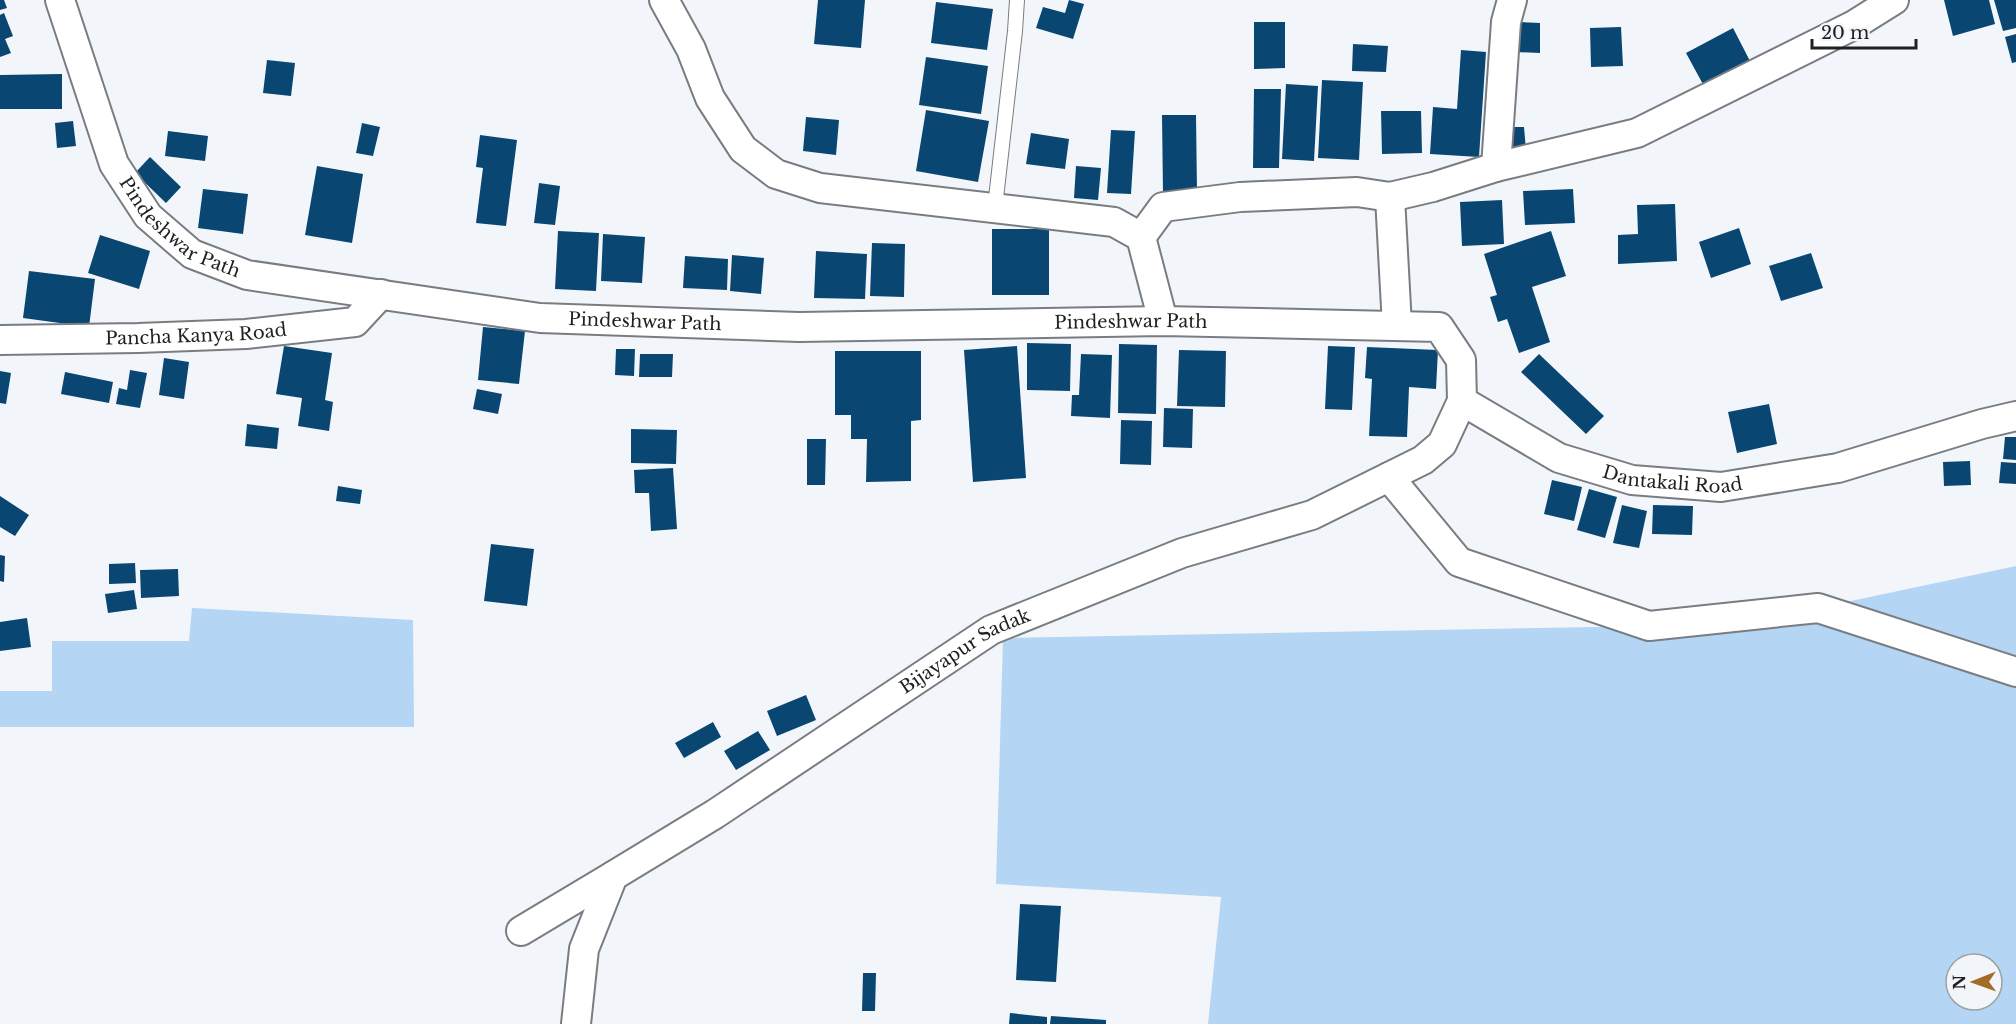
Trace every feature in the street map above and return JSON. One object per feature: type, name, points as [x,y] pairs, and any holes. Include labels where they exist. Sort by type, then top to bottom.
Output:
[{"type":"street","name":"Pindeshwar Path","points":[[60,0],[114,164],[148,216],[192,254],[247,275],[540,318],[799,327],[1163,321],[1397,326]]},
{"type":"street","points":[[664,0],[691,49],[710,98],[721,116],[743,149],[776,174],[820,188],[1114,222],[1141,237],[1163,321]]},
{"type":"street","points":[[1496,167],[1506,22],[1512,0]]},
{"type":"street","points":[[1141,237],[1163,207],[1240,197],[1357,192],[1390,198],[1496,167],[1637,133],[1854,25],[1894,0]]},
{"type":"street","points":[[1390,198],[1397,326],[1439,327],[1461,360],[1462,401]]},
{"type":"street","name":"Pancha Kanya Road","points":[[0,340],[246,334],[355,322],[381,294]]},
{"type":"street","name":"Dantakali Road","points":[[1462,401],[1559,458],[1632,480],[1721,487],[1838,468],[1982,424],[2016,416]]},
{"type":"street","name":"Bijayapur Sadak","points":[[521,931],[715,814],[991,630],[1182,553],[1312,515],[1423,460],[1442,444],[1462,401]]},
{"type":"street","points":[[1389,477],[1459,562],[1649,626],[1818,608],[2016,672]]},
{"type":"street","points":[[576,1024],[584,949],[613,876]]},
{"type":"lane","points":[[995,207],[1017,0]]},
{"type":"shaded area","points":[[2016,566],[2016,1024],[1208,1024],[1221,897],[996,884],[1003,638],[1649,626],[1818,608]]},
{"type":"shaded area","points":[[192,608],[413,620],[414,727],[0,727],[0,691],[52,691],[52,641],[189,641]]},
{"type":"building","points":[[0,0],[4,0],[7,8],[0,10]]},
{"type":"building","points":[[818,0],[865,0],[861,48],[814,44]]},
{"type":"building","points":[[1069,0],[1084,4],[1073,39],[1036,28],[1043,7],[1065,13]]},
{"type":"building","points":[[1944,0],[1989,0],[1995,24],[1953,36]]},
{"type":"building","points":[[1994,0],[2016,0],[2016,28],[2003,31]]},
{"type":"building","points":[[936,2],[993,9],[987,50],[931,43]]},
{"type":"building","points":[[4,13],[13,36],[5,39],[11,53],[0,57],[0,15]]},
{"type":"building","points":[[1254,22],[1285,22],[1285,68],[1254,69]]},
{"type":"building","points":[[1518,22],[1540,23],[1540,53],[1516,52]]},
{"type":"building","points":[[1621,27],[1623,66],[1591,67],[1590,28]]},
{"type":"building","points":[[1733,28],[1751,63],[1705,88],[1686,53]]},
{"type":"building","points":[[2016,34],[2016,62],[2012,63],[2005,37]]},
{"type":"building","points":[[1353,44],[1388,46],[1386,72],[1352,71]]},
{"type":"building","points":[[1461,50],[1486,52],[1479,157],[1430,154],[1433,107],[1457,109]]},
{"type":"building","points":[[926,57],[988,66],[981,114],[919,105]]},
{"type":"building","points":[[267,60],[295,63],[291,96],[263,93]]},
{"type":"building","points":[[62,74],[62,109],[0,109],[0,75]]},
{"type":"building","points":[[1322,80],[1363,82],[1359,160],[1318,158]]},
{"type":"building","points":[[1286,84],[1318,86],[1314,161],[1282,159]]},
{"type":"building","points":[[1254,89],[1281,89],[1279,168],[1253,168]]},
{"type":"building","points":[[926,110],[989,121],[978,182],[916,171]]},
{"type":"building","points":[[1381,111],[1421,111],[1422,153],[1382,154]]},
{"type":"building","points":[[1162,115],[1196,115],[1197,192],[1163,193]]},
{"type":"building","points":[[806,117],[839,120],[836,155],[803,151]]},
{"type":"building","points":[[73,121],[76,146],[57,148],[55,123]]},
{"type":"building","points":[[362,123],[380,127],[373,156],[356,153]]},
{"type":"building","points":[[1507,127],[1524,127],[1526,150],[1509,151]]},
{"type":"building","points":[[1111,130],[1135,131],[1131,194],[1107,193]]},
{"type":"building","points":[[168,131],[208,136],[205,161],[165,156]]},
{"type":"building","points":[[1031,133],[1069,139],[1065,169],[1026,164]]},
{"type":"building","points":[[480,135],[517,140],[506,226],[476,223],[483,168],[476,167]]},
{"type":"building","points":[[150,157],[181,187],[166,203],[135,173]]},
{"type":"building","points":[[317,166],[363,174],[352,243],[305,235]]},
{"type":"building","points":[[1076,166],[1101,168],[1098,200],[1074,198]]},
{"type":"building","points":[[539,183],[560,186],[555,225],[534,223]]},
{"type":"building","points":[[203,189],[248,194],[243,234],[198,228]]},
{"type":"building","points":[[1573,189],[1575,223],[1525,225],[1523,191]]},
{"type":"building","points":[[1502,200],[1504,244],[1462,246],[1460,202]]},
{"type":"building","points":[[1675,204],[1677,261],[1618,264],[1618,235],[1638,234],[1637,205]]},
{"type":"building","points":[[1739,228],[1751,264],[1711,278],[1699,242]]},
{"type":"building","points":[[992,229],[1049,229],[1049,295],[992,295]]},
{"type":"building","points":[[558,231],[599,233],[596,291],[555,289]]},
{"type":"building","points":[[1551,231],[1566,276],[1532,287],[1550,342],[1519,353],[1507,319],[1498,322],[1490,297],[1497,295],[1484,254]]},
{"type":"building","points":[[603,234],[645,237],[642,283],[601,281]]},
{"type":"building","points":[[100,235],[150,251],[139,289],[88,273]]},
{"type":"building","points":[[872,243],[905,244],[904,297],[870,296]]},
{"type":"building","points":[[816,251],[867,254],[865,299],[814,298]]},
{"type":"building","points":[[1811,253],[1823,288],[1781,301],[1769,266]]},
{"type":"building","points":[[732,255],[764,258],[761,294],[730,291]]},
{"type":"building","points":[[685,256],[728,259],[727,290],[683,288]]},
{"type":"building","points":[[29,271],[95,279],[89,327],[23,318]]},
{"type":"building","points":[[483,327],[525,331],[519,384],[478,380]]},
{"type":"building","points":[[1027,343],[1071,344],[1070,391],[1027,390]]},
{"type":"building","points":[[1119,344],[1157,345],[1156,414],[1118,413]]},
{"type":"building","points":[[284,346],[332,353],[325,400],[333,402],[329,431],[298,426],[302,398],[276,394]]},
{"type":"building","points":[[1017,346],[1026,478],[973,482],[964,350]]},
{"type":"building","points":[[1328,346],[1355,347],[1352,410],[1325,409]]},
{"type":"building","points":[[1367,347],[1438,350],[1436,389],[1409,387],[1407,437],[1369,436],[1372,379],[1365,378]]},
{"type":"building","points":[[616,349],[635,349],[634,376],[615,375]]},
{"type":"building","points":[[1179,350],[1226,351],[1225,407],[1177,406]]},
{"type":"building","points":[[835,351],[921,351],[921,420],[911,421],[911,481],[866,482],[867,439],[851,439],[851,415],[835,415]]},
{"type":"building","points":[[640,354],[673,354],[672,377],[639,377]]},
{"type":"building","points":[[1081,354],[1112,355],[1110,418],[1071,416],[1072,395],[1079,395]]},
{"type":"building","points":[[1539,354],[1604,416],[1586,434],[1521,372]]},
{"type":"building","points":[[164,358],[189,362],[184,399],[159,395]]},
{"type":"building","points":[[130,370],[147,373],[140,408],[116,404],[119,388],[127,390]]},
{"type":"building","points":[[0,371],[11,373],[6,404],[0,403]]},
{"type":"building","points":[[65,372],[113,382],[109,403],[61,394]]},
{"type":"building","points":[[477,389],[502,394],[498,414],[473,409]]},
{"type":"building","points":[[1769,404],[1777,444],[1737,453],[1728,412]]},
{"type":"building","points":[[1164,408],[1193,409],[1192,448],[1163,447]]},
{"type":"building","points":[[1121,420],[1152,421],[1151,465],[1120,464]]},
{"type":"building","points":[[247,424],[279,428],[277,449],[245,446]]},
{"type":"building","points":[[631,429],[677,430],[676,464],[631,463]]},
{"type":"building","points":[[2005,437],[2016,437],[2016,460],[2003,459]]},
{"type":"building","points":[[807,439],[826,439],[825,485],[807,485]]},
{"type":"building","points":[[1970,461],[1971,485],[1944,486],[1943,462]]},
{"type":"building","points":[[2001,462],[2016,463],[2016,484],[1999,483]]},
{"type":"building","points":[[673,468],[677,529],[651,531],[649,493],[635,493],[634,470]]},
{"type":"building","points":[[1552,480],[1582,487],[1574,521],[1544,514]]},
{"type":"building","points":[[338,486],[362,490],[360,504],[336,501]]},
{"type":"building","points":[[1589,489],[1617,497],[1605,538],[1577,530]]},
{"type":"building","points":[[0,496],[29,515],[15,536],[0,527]]},
{"type":"building","points":[[1622,505],[1647,511],[1639,548],[1613,543]]},
{"type":"building","points":[[1653,505],[1693,506],[1692,535],[1652,534]]},
{"type":"building","points":[[491,544],[534,549],[527,606],[484,601]]},
{"type":"building","points":[[0,555],[5,556],[4,582],[0,581]]},
{"type":"building","points":[[135,563],[136,583],[109,584],[109,564]]},
{"type":"building","points":[[178,569],[179,596],[141,598],[140,570]]},
{"type":"building","points":[[134,590],[137,609],[108,613],[105,594]]},
{"type":"building","points":[[27,618],[31,647],[0,651],[0,622]]},
{"type":"building","points":[[806,695],[816,720],[777,736],[767,711]]},
{"type":"building","points":[[713,722],[721,737],[684,758],[675,743]]},
{"type":"building","points":[[758,731],[770,750],[736,770],[724,751]]},
{"type":"building","points":[[1020,904],[1061,906],[1056,982],[1016,980]]},
{"type":"building","points":[[863,973],[876,973],[875,1011],[862,1011]]},
{"type":"building","points":[[1010,1013],[1047,1017],[1047,1024],[1009,1024]]},
{"type":"building","points":[[1051,1016],[1106,1020],[1106,1024],[1050,1024]]}]
